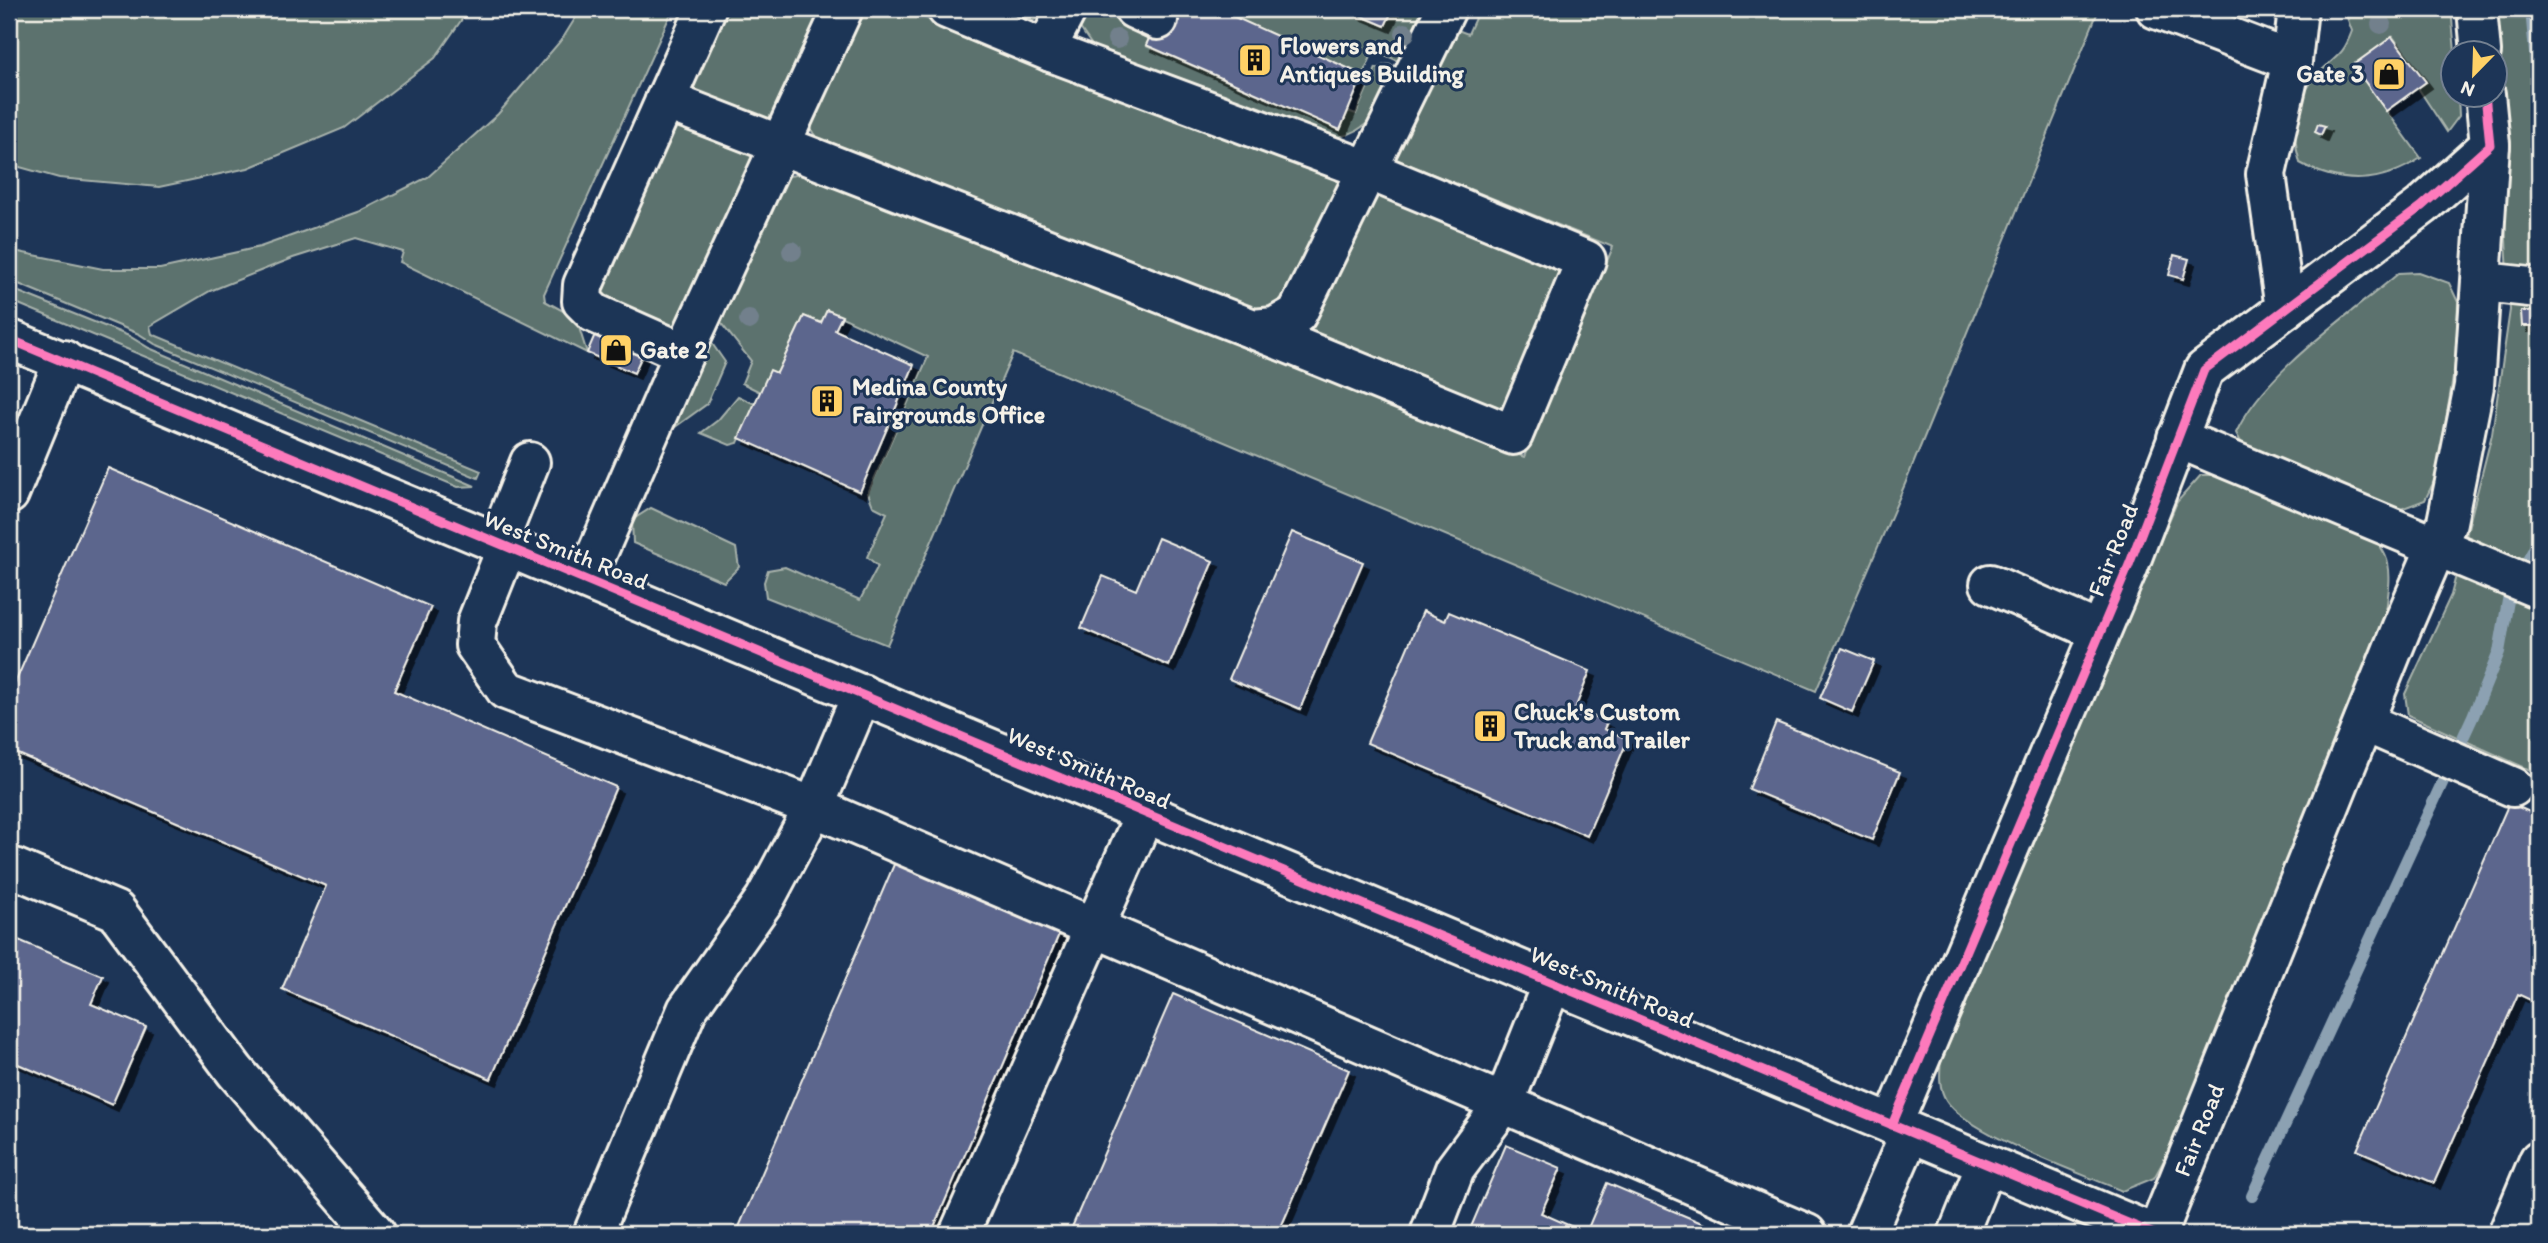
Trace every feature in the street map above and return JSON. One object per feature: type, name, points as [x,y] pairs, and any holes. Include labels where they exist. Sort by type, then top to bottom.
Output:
[{"type":"street","points":[[684,353],[594,313],[582,301],[583,285],[706,9]]},
{"type":"street","points":[[586,579],[684,353],[843,9]]},
{"type":"street","points":[[665,100],[1253,330],[1513,435],[1586,260],[1368,170],[1051,52],[947,9]]},
{"type":"street","points":[[1051,52],[1054,34],[1067,9]]},
{"type":"street","points":[[1253,330],[1275,327],[1297,314],[1446,9]]},
{"type":"street","points":[[2156,9],[2292,61]]},
{"type":"street","points":[[2285,309],[2266,174],[2292,61],[2298,9]]},
{"type":"street","points":[[2477,9],[2480,38]]},
{"type":"street","name":"Fair Road","points":[[2155,1234],[2438,547],[2455,487],[2474,386],[2490,145],[2486,108]]},
{"type":"street","name":"Fair Road","points":[[1866,1234],[1901,1129],[2204,370],[2422,205],[2490,145]]},
{"type":"street","points":[[2483,282],[2539,288]]},
{"type":"street","name":"West Smith Road","points":[[9,340],[64,360],[2155,1234]]},
{"type":"street","points":[[9,494],[64,360]]},
{"type":"street","points":[[2177,438],[2539,589]]},
{"type":"street","points":[[530,462],[477,622],[475,645],[506,690],[814,807],[1807,1234]]},
{"type":"street","points":[[1990,584],[2100,632]]},
{"type":"street","points":[[593,1234],[687,1010],[765,899],[814,807],[862,694]]},
{"type":"street","points":[[2364,722],[2513,787]]},
{"type":"street","points":[[960,1234],[1145,813]]},
{"type":"street","points":[[9,866],[116,911],[234,1071],[376,1234]]},
{"type":"street","points":[[1430,1234],[1455,1169],[1504,1103],[1552,983]]},
{"type":"street","points":[[2508,1234],[2539,1160]]},
{"type":"street","points":[[1958,1234],[1986,1165]]},
{"type":"green space","points":[[9,9],[469,9],[435,58],[344,128],[248,168],[159,187],[59,178],[9,164]]},
{"type":"green space","points":[[581,9],[673,9],[544,294],[545,301],[576,318],[587,353],[400,262],[403,252],[356,238],[293,258],[210,291],[150,326],[152,334],[481,471],[478,478],[155,344],[139,334],[9,280],[9,250],[103,269],[160,269],[260,247],[361,211],[428,177],[498,114],[563,38]]},
{"type":"green space","points":[[728,9],[825,9],[773,120],[767,123],[691,90]]},
{"type":"green space","points":[[862,9],[902,9],[1338,177],[1341,185],[1283,307],[1252,313],[821,145],[812,131],[812,117]]},
{"type":"green space","points":[[991,9],[1047,9],[1044,15],[1030,22]]},
{"type":"green space","points":[[1082,9],[1103,9],[1153,29],[1146,46],[1340,130],[1348,111],[1356,114],[1376,68],[1401,78],[1379,110],[1363,126],[1341,136],[1327,138],[1098,54],[1080,28]]},
{"type":"green space","points":[[1217,9],[1345,9],[1384,26],[1390,14],[1395,16],[1398,9],[1434,9],[1407,65],[1374,50],[1363,75]]},
{"type":"green space","points":[[1479,9],[2099,9],[1905,484],[1816,691],[1013,353],[887,645],[766,597],[764,582],[768,570],[785,567],[860,600],[878,566],[867,557],[887,513],[873,506],[868,493],[928,357],[827,310],[821,323],[804,316],[777,373],[760,392],[742,383],[751,361],[721,323],[784,181],[789,176],[810,173],[1524,457],[1613,247],[1393,158],[1455,29],[1468,34]]},
{"type":"green space","points":[[2202,9],[2254,9],[2235,17]]},
{"type":"green space","points":[[2344,9],[2451,9],[2454,38],[2440,38],[2440,108],[2459,108],[2459,116],[2447,132],[2418,88],[2425,82],[2393,37],[2353,65],[2421,158],[2391,173],[2361,179],[2331,176],[2300,163],[2295,139],[2297,115],[2304,93],[2319,73],[2342,51],[2352,31]]},
{"type":"green space","points":[[2493,9],[2539,9],[2539,774],[2408,715],[2405,694],[2451,595],[2492,434],[2510,310],[2499,108],[2510,108],[2510,38],[2495,38]]},
{"type":"green space","points":[[675,122],[757,156],[682,321],[672,327],[605,299],[599,288]]},
{"type":"green space","points":[[1374,189],[1564,265],[1503,416],[1300,327]]},
{"type":"green space","points":[[2418,272],[2449,283],[2458,302],[2456,359],[2437,475],[2425,500],[2401,509],[2369,499],[2242,444],[2236,433],[2249,411],[2286,367],[2399,273]]},
{"type":"green space","points":[[9,288],[129,336],[149,348],[475,486],[458,487],[9,300]]},
{"type":"green space","points":[[711,342],[725,362],[707,404],[671,430]]},
{"type":"green space","points":[[738,396],[755,404],[738,443],[730,445],[701,433],[718,420]]},
{"type":"green space","points":[[2201,475],[2236,475],[2364,529],[2374,538],[2386,557],[2388,598],[2386,611],[2173,1144],[2154,1178],[2122,1191],[2000,1139],[1958,1113],[1946,1100],[1942,1090],[1941,1058],[2177,502]]},
{"type":"green space","points":[[651,508],[736,548],[739,567],[724,582],[633,543],[632,520]]},
{"type":"building","name":"Flowers and Antiques Building","points":[[1163,9],[1217,9],[1363,75],[1340,130],[1146,45]]},
{"type":"building","points":[[1345,9],[1393,9],[1385,26]]},
{"type":"building","name":"Gate 3","points":[[2392,37],[2426,82],[2386,111],[2353,65]]},
{"type":"building","points":[[2318,124],[2325,126],[2321,135],[2315,132]]},
{"type":"building","points":[[2174,255],[2189,259],[2183,279],[2169,275]]},
{"type":"building","name":"Medina County Fairgrounds Office","points":[[827,310],[842,316],[835,330],[914,365],[860,492],[739,438],[770,370],[777,373],[804,316],[821,323]]},
{"type":"building","points":[[2521,311],[2539,311],[2538,326],[2522,326]]},
{"type":"building","name":"Gate 2","points":[[599,325],[646,347],[634,373],[587,353]]},
{"type":"building","points":[[108,468],[431,607],[394,691],[616,787],[491,1079],[282,989],[326,886],[9,750],[9,697]]},
{"type":"building","points":[[1292,532],[1363,562],[1300,709],[1229,679]]},
{"type":"building","points":[[1158,538],[1213,561],[1169,666],[1081,628],[1103,576],[1136,590]]},
{"type":"building","name":"Chuck's Custom Truck and Trailer","points":[[1423,611],[1445,621],[1449,612],[1590,671],[1575,709],[1607,722],[1604,729],[1628,739],[1587,836],[1367,743]]},
{"type":"building","points":[[1842,648],[1874,661],[1852,712],[1820,698]]},
{"type":"building","points":[[1776,722],[1900,772],[1872,840],[1749,789]]},
{"type":"building","points":[[2509,803],[2539,816],[2539,1004],[2518,994],[2434,1183],[2357,1150]]},
{"type":"building","points":[[898,855],[1063,925],[931,1234],[736,1234]]},
{"type":"building","points":[[9,936],[103,976],[91,1004],[146,1027],[112,1105],[9,1060]]},
{"type":"building","points":[[1173,994],[1349,1070],[1278,1234],[1069,1234]]},
{"type":"building","points":[[1506,1145],[1561,1168],[1541,1213],[1586,1233],[1607,1183],[1728,1234],[1468,1234]]},
{"type":"waterway","points":[[2531,9],[2539,97]]},
{"type":"waterway","points":[[2252,1196],[2473,716],[2499,652],[2509,595],[2539,540]]},
{"type":"cycle path","points":[[1892,1125],[2129,565],[2204,370],[2422,206],[2490,145],[2486,108]]},
{"type":"cycle path","points":[[9,339],[2154,1234]]},
{"type":"place","name":"Flowers and Antiques Building","points":[[1255,60]]},
{"type":"place","name":"Gate 3","points":[[2389,74]]},
{"type":"place","name":"Gate 2","points":[[616,350]]},
{"type":"place","name":"Medina County Fairgrounds Office","points":[[827,401]]},
{"type":"place","name":"Chuck's Custom Truck and Trailer","points":[[1490,726]]}]
